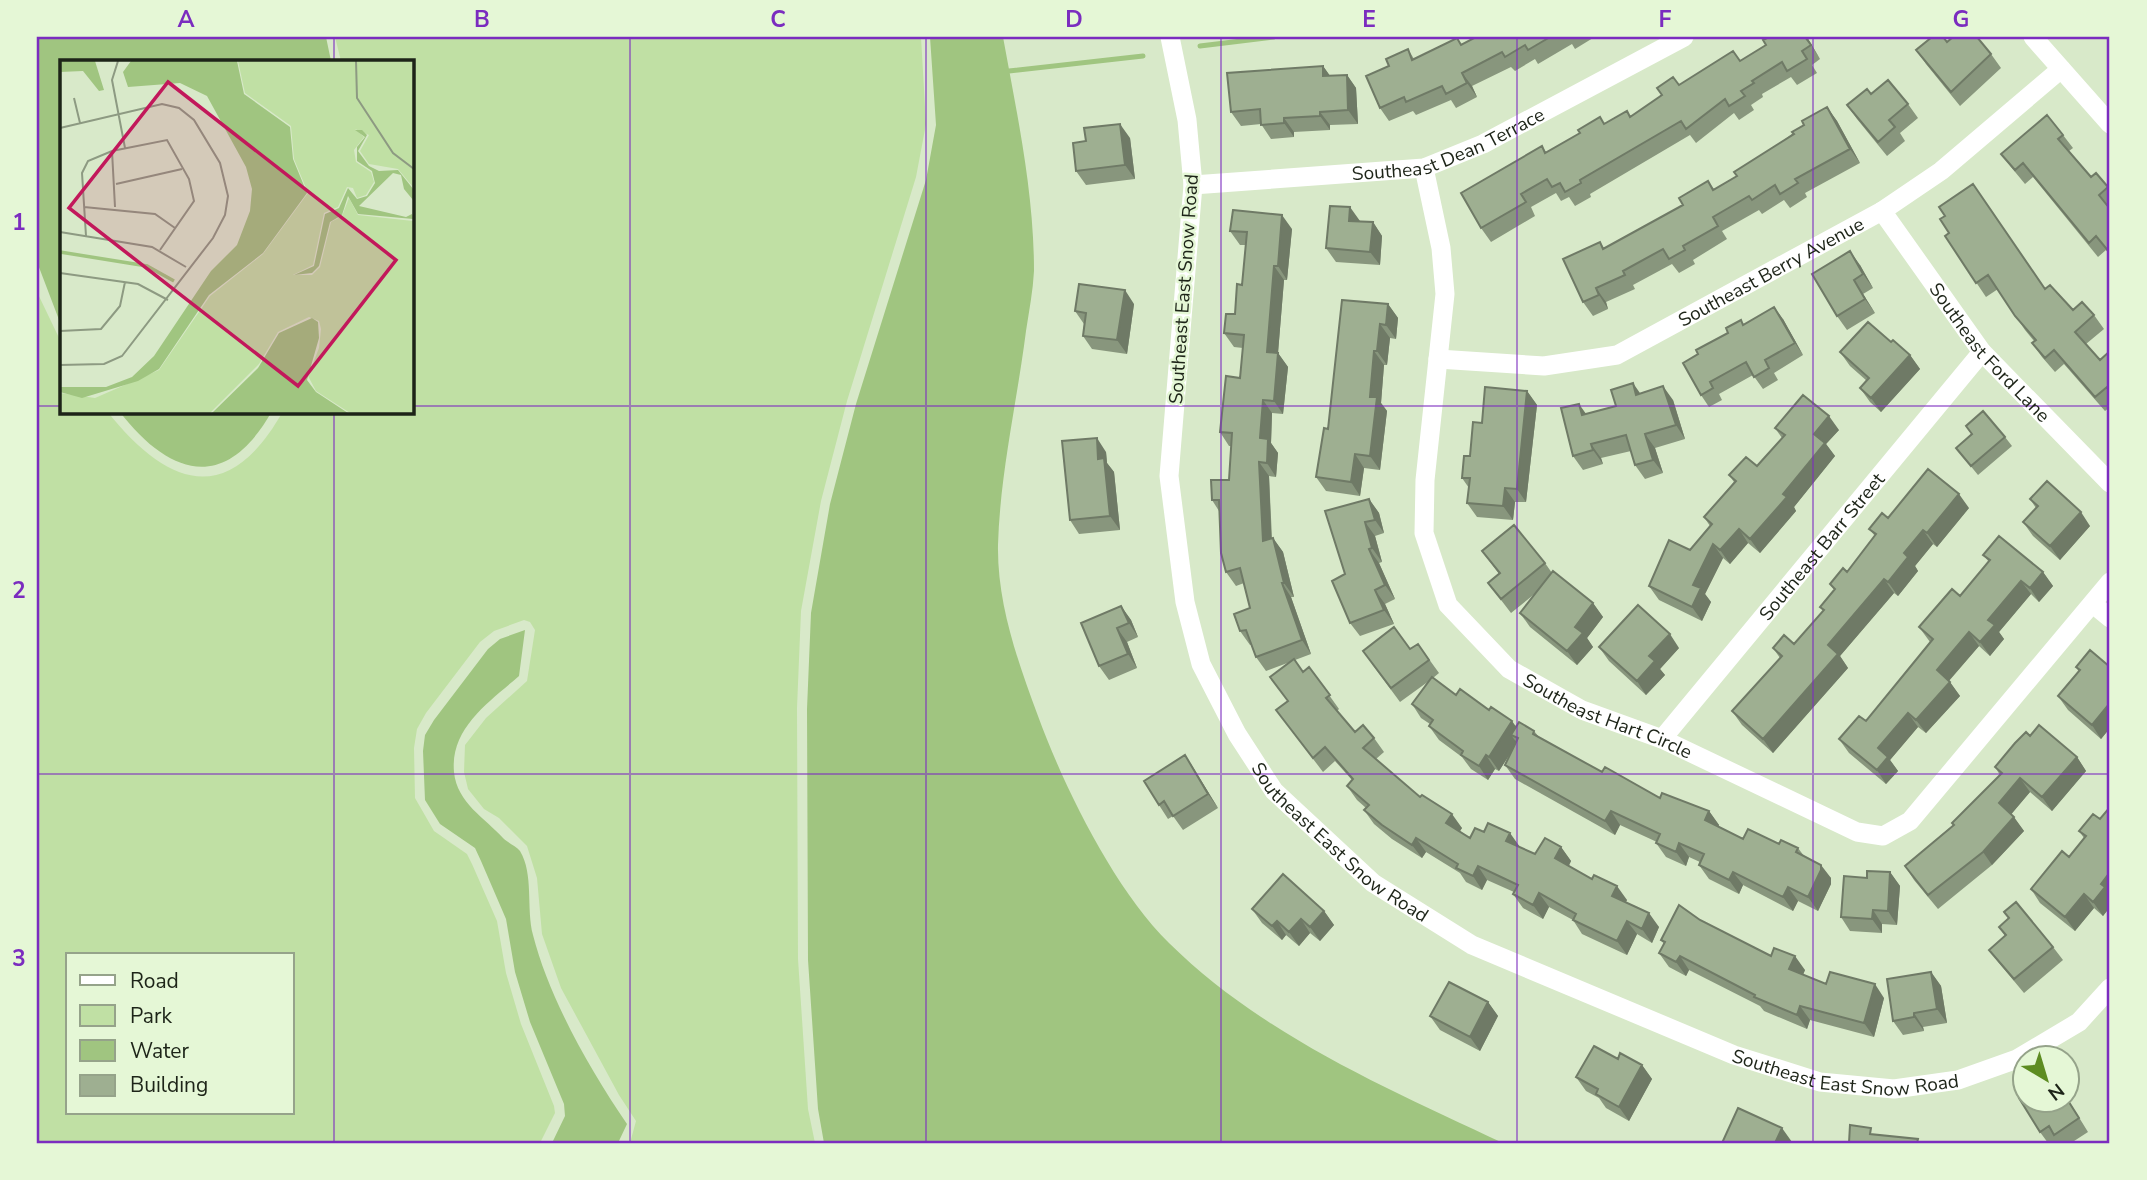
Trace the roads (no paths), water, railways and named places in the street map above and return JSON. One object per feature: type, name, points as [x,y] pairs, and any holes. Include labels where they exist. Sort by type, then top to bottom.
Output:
[{"type":"street","name":"Southeast East Snow Road","points":[[1170,37],[1186,120],[1193,186],[1169,476],[1188,614],[1201,664],[1237,734],[1274,791],[1373,883],[1472,945],[1734,1055],[1820,1082],[1894,1089],[1958,1080],[2017,1059],[2080,1022],[2110,988]]},
{"type":"street","name":"Southeast Dean Terrace","points":[[1193,186],[1424,168],[1495,138],[1684,37]]},
{"type":"street","points":[[2033,37],[2110,124]]},
{"type":"street","name":"Southeast Berry Avenue","points":[[1438,359],[1544,366],[1616,355],[1882,211],[1941,172],[2061,69]]},
{"type":"street","name":"Southeast Hart Circle","points":[[1424,168],[1441,247],[1445,295],[1425,480],[1424,533],[1448,605],[1509,669],[1582,710],[1662,739],[1857,832],[1883,836],[1910,821],[2110,582]]},
{"type":"street","name":"Southeast Ford Lane","points":[[1882,211],[1982,352],[2110,483]]},
{"type":"street","name":"Southeast Barr Street","points":[[1662,739],[1982,352]]},
{"type":"street","points":[[2093,604],[2110,618]]},
{"type":"water","points":[[37,37],[326,37],[331,60],[60,60],[60,322],[37,262]]},
{"type":"water","points":[[930,37],[1003,37],[1028,183],[1034,271],[999,518],[1001,589],[1023,675],[1076,805],[1129,895],[1169,943],[1205,976],[1244,1005],[1327,1057],[1503,1143],[824,1143],[818,1109],[808,960],[807,709],[811,613],[830,504],[856,404],[926,180],[936,125]]},
{"type":"water","points":[[121,413],[271,413],[254,437],[236,455],[217,464],[197,466],[178,462],[138,433]]},
{"type":"water","points":[[525,630],[519,676],[484,706],[465,729],[454,756],[454,772],[460,793],[466,801],[520,851],[524,860],[531,925],[540,959],[572,1033],[627,1124],[618,1143],[552,1143],[565,1116],[564,1104],[530,1022],[515,972],[506,919],[475,848],[440,824],[425,800],[425,735],[488,649],[500,639]]},
{"type":"waterway","points":[[1200,46],[1274,37]]},
{"type":"waterway","points":[[1009,71],[1143,56]]}]
